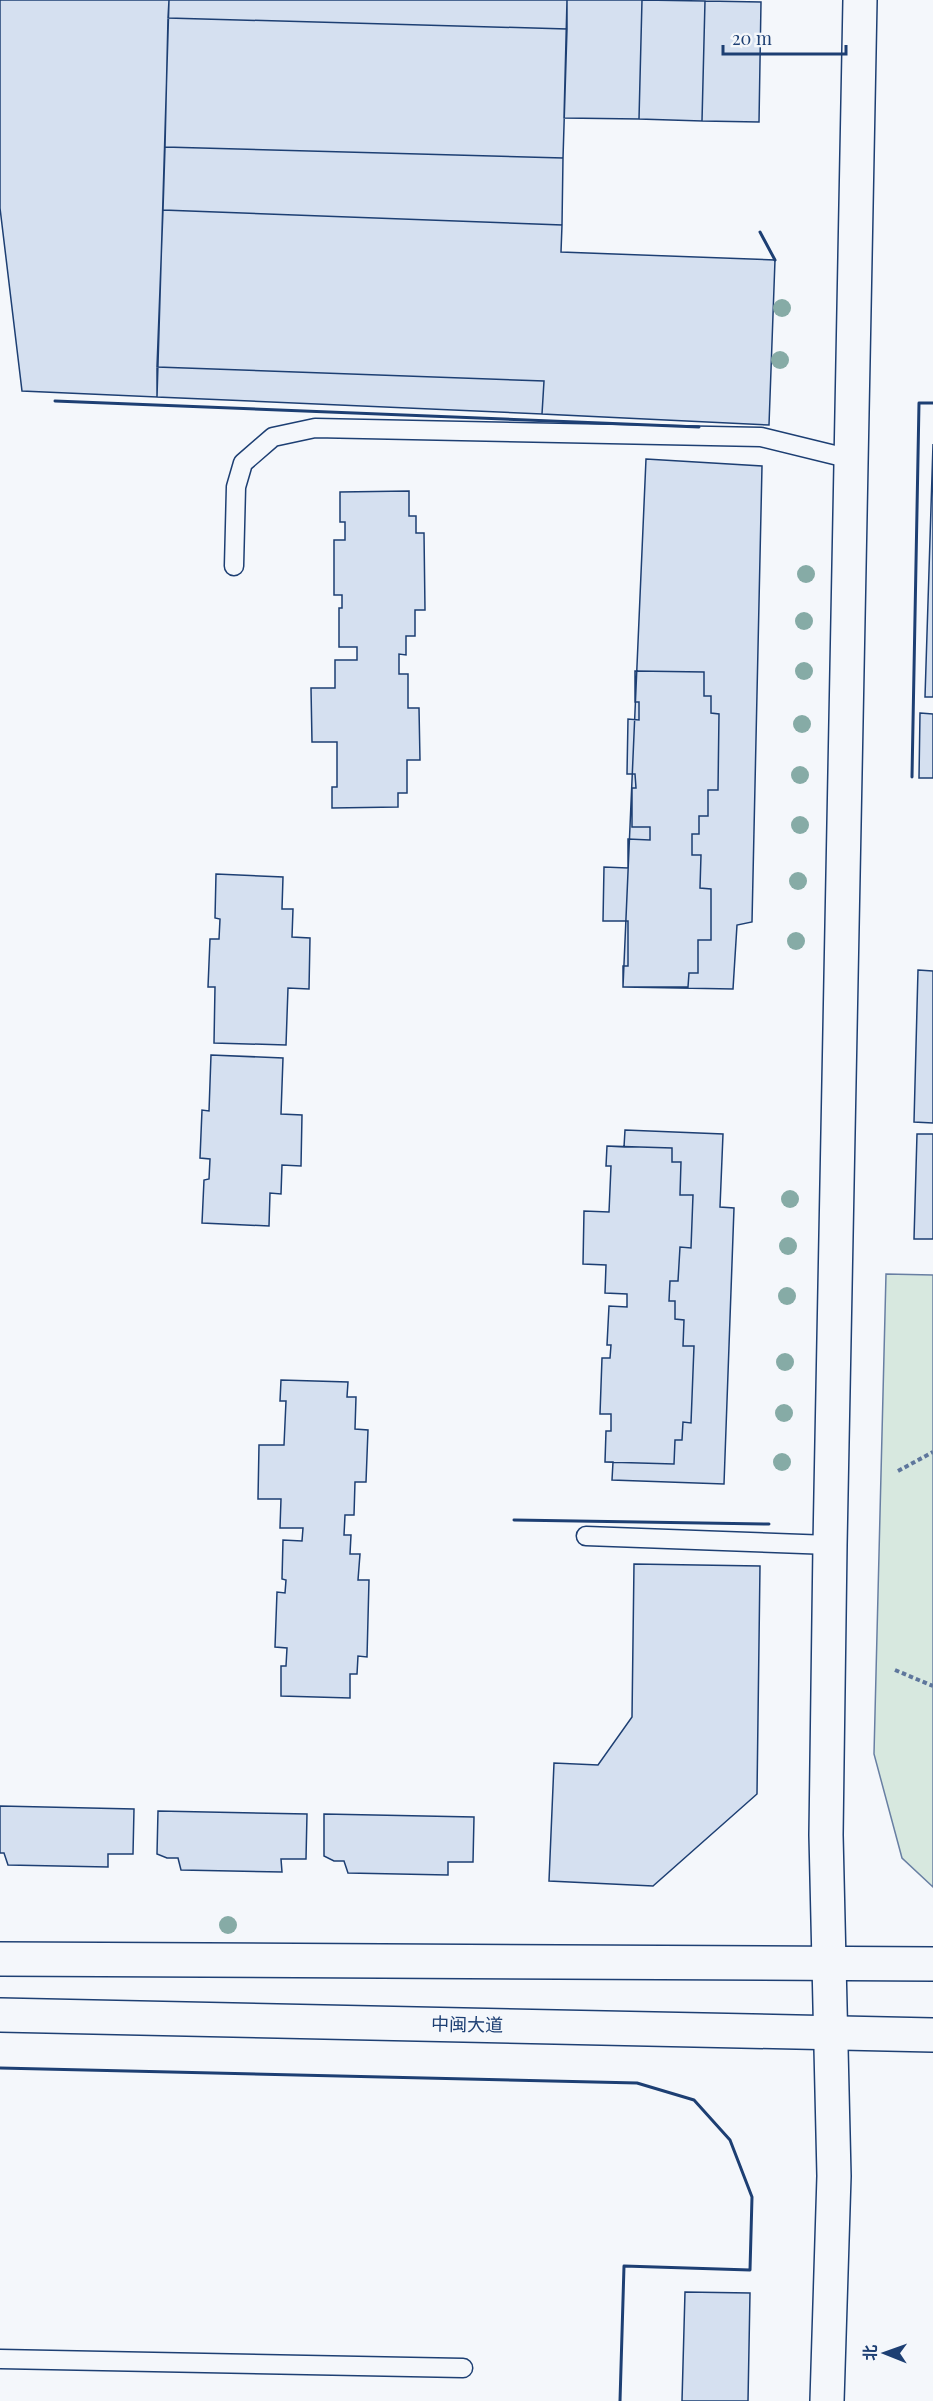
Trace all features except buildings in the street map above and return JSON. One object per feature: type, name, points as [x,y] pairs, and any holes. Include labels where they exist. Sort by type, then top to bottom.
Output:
[{"type":"street","points":[[827,2401],[834,2176],[826,1835],[860,0]]},
{"type":"street","points":[[0,1959],[933,1964]]},
{"type":"street","name":"中闽大道","points":[[0,2015],[933,2036]]},
{"type":"lane","points":[[234,566],[236,487],[243,463],[273,437],[315,428],[761,437],[851,459]]},
{"type":"lane","points":[[586,1536],[830,1545]]},
{"type":"lane","points":[[0,2359],[463,2368]]},
{"type":"path","points":[[898,1470],[933,1452]]},
{"type":"path","points":[[894,1670],[933,1686]]},
{"type":"shaded area","points":[[886,1274],[933,1275],[933,1887],[902,1858],[874,1754]]},
{"type":"wall","points":[[760,232],[775,260]]},
{"type":"wall","points":[[55,401],[699,427]]},
{"type":"wall","points":[[912,777],[919,403],[933,403]]},
{"type":"wall","points":[[514,1520],[769,1524]]},
{"type":"wall","points":[[0,2068],[637,2083],[694,2100],[730,2140],[752,2197],[750,2270],[624,2266],[620,2401]]}]
